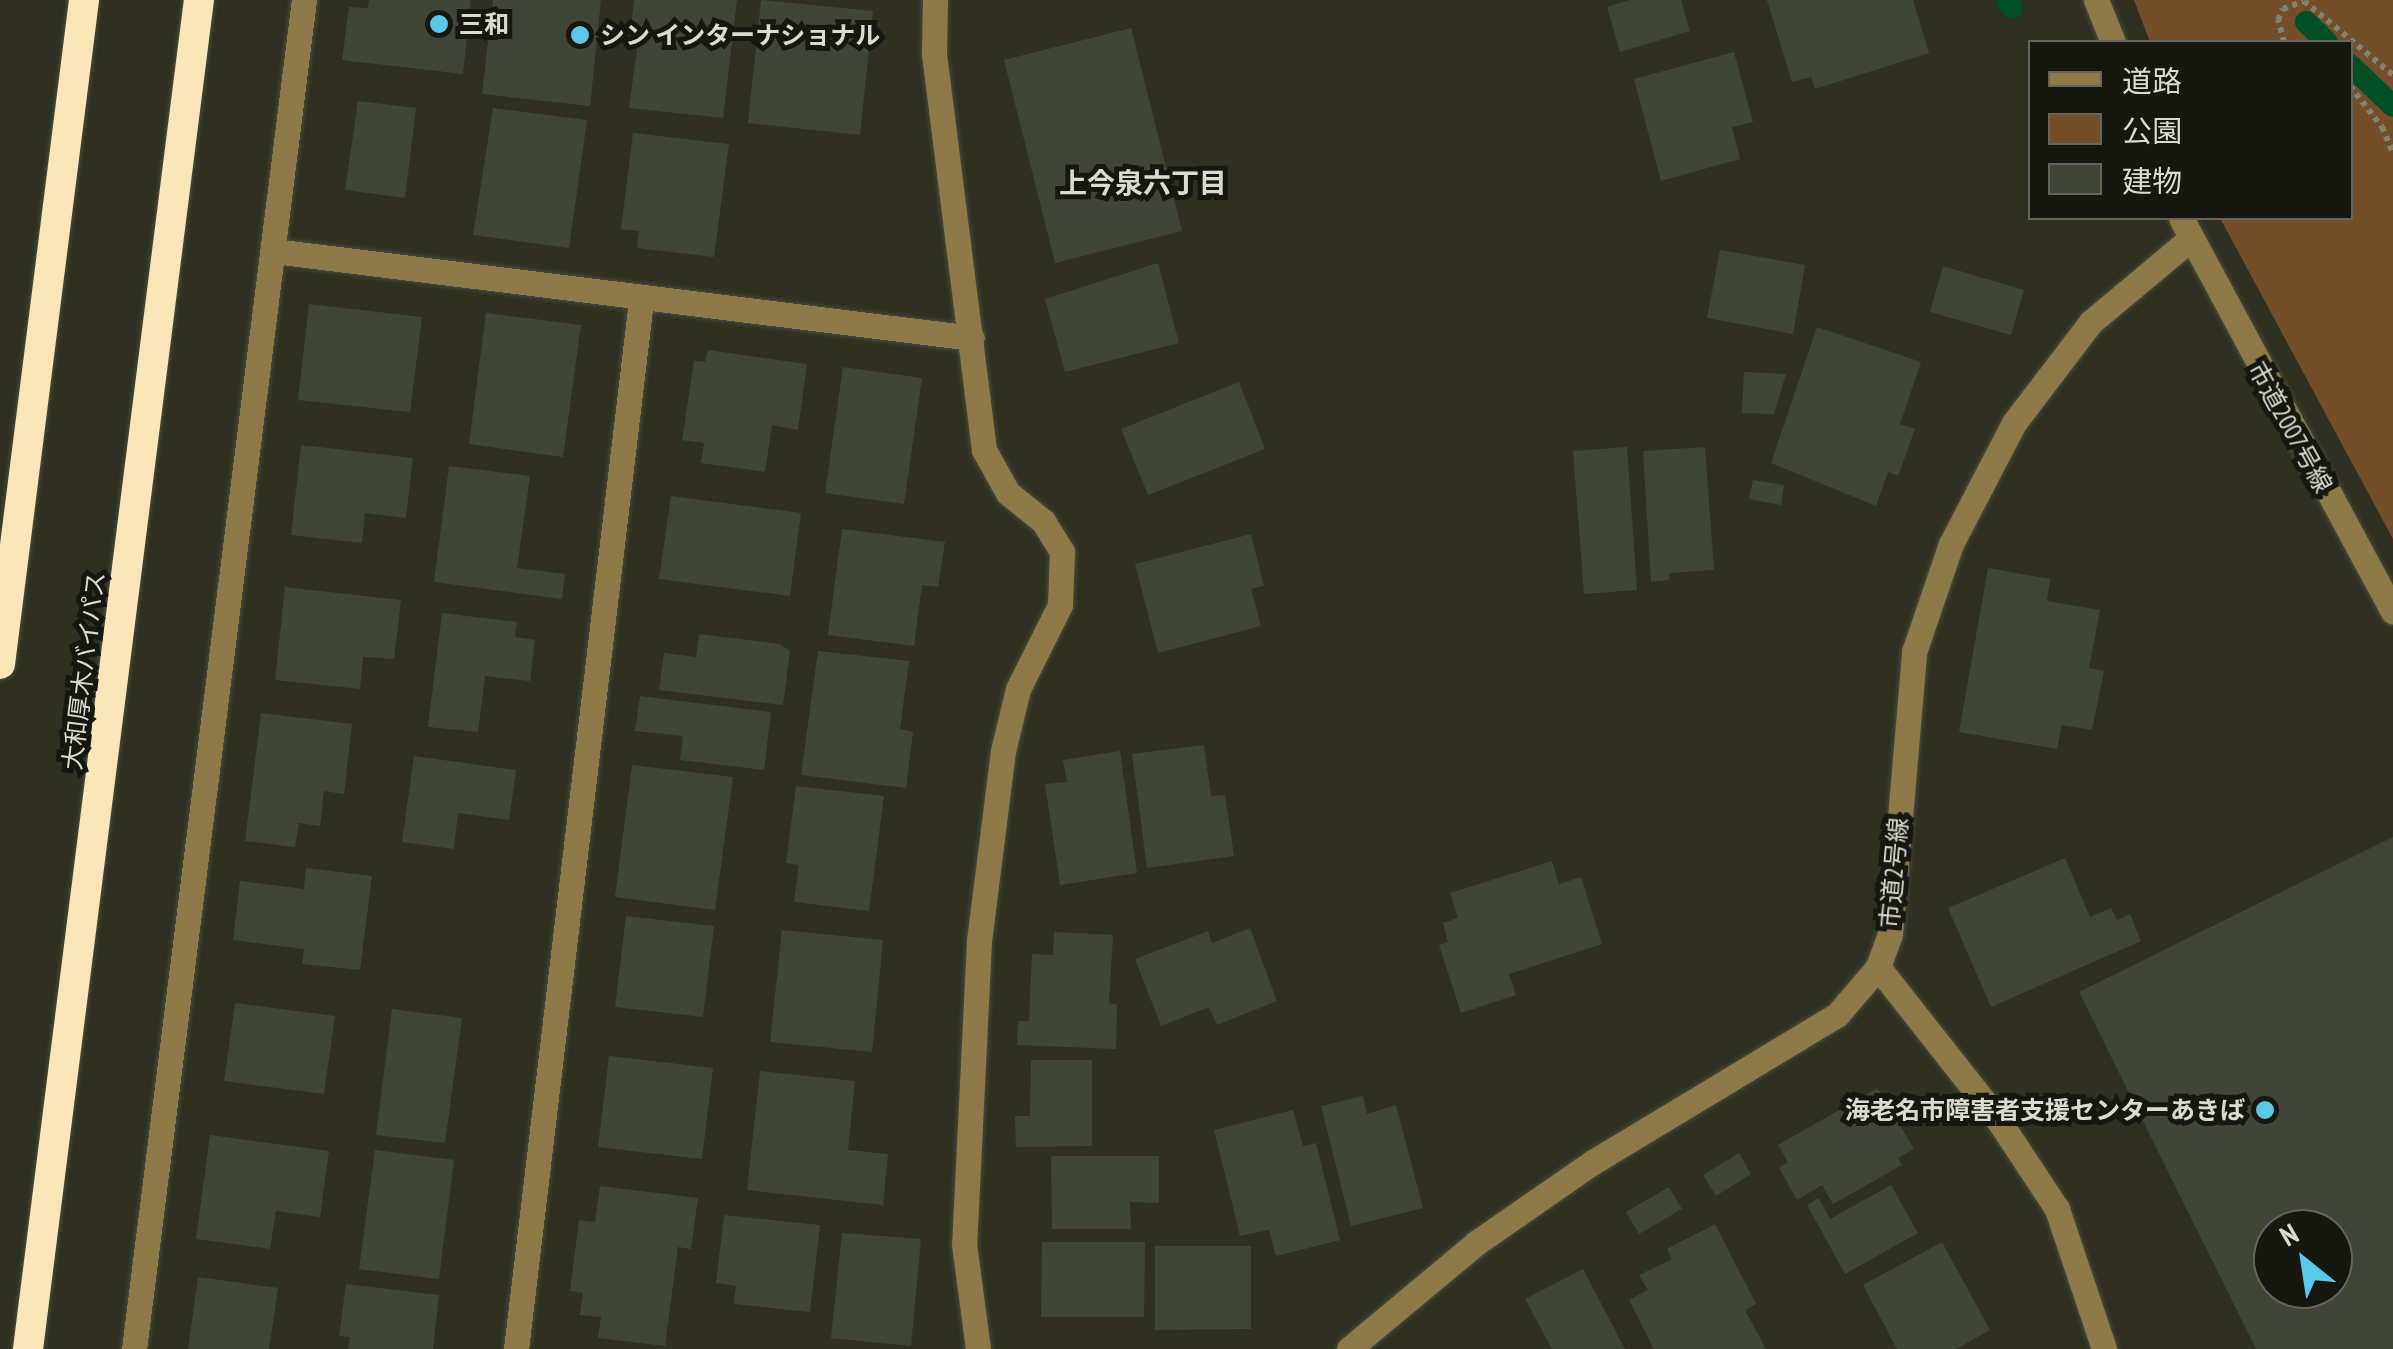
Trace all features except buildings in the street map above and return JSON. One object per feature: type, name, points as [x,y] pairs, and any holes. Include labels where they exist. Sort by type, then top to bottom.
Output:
[{"type":"highway","points":[[0,664],[84,0]]},
{"type":"highway","name":"大和厚木バイパス","points":[[28,1349],[198,0]]},
{"type":"street","points":[[134,1349],[304,0]]},
{"type":"street","points":[[934,0],[934,54],[984,450],[1008,493],[1042,521],[1062,552],[1060,604],[1018,689],[1003,751],[980,941],[964,1244],[978,1349]]},
{"type":"street","points":[[2096,0],[2112,40]]},
{"type":"street","name":"市道2007号線","points":[[2185,229],[2393,612]]},
{"type":"street","name":"市道2号線","points":[[1349,1349],[1476,1244],[1593,1162],[1838,1015],[1878,967],[1890,934],[1914,652],[1952,544],[2014,423],[2091,322],[2185,229]]},
{"type":"street","points":[[274,251],[640,300],[972,338]]},
{"type":"street","points":[[516,1349],[640,300]]},
{"type":"street","points":[[1878,967],[1997,1118],[2058,1209],[2104,1349]]},
{"type":"path","points":[[2283,40],[2278,20],[2283,9],[2304,1],[2350,40]]},
{"type":"path","points":[[2353,42],[2393,76]]},
{"type":"path","points":[[2353,91],[2393,153]]},
{"type":"green space","points":[[2134,0],[2393,0],[2393,539],[2221,220],[2353,220],[2353,40],[2149,40]]},
{"type":"waterway","points":[[2007,0],[2012,8]]},
{"type":"waterway","points":[[2306,22],[2325,40]]},
{"type":"waterway","points":[[2353,68],[2393,106]]},
{"type":"place","name":"三和","points":[[439,24]]},
{"type":"place","name":"シン インターナショナル","points":[[580,35]]},
{"type":"place","name":"海老名市障害者支援センターあきば","points":[[2265,1110]]},
{"type":"district","name":"上今泉六丁目","points":[[1143,183]]}]
